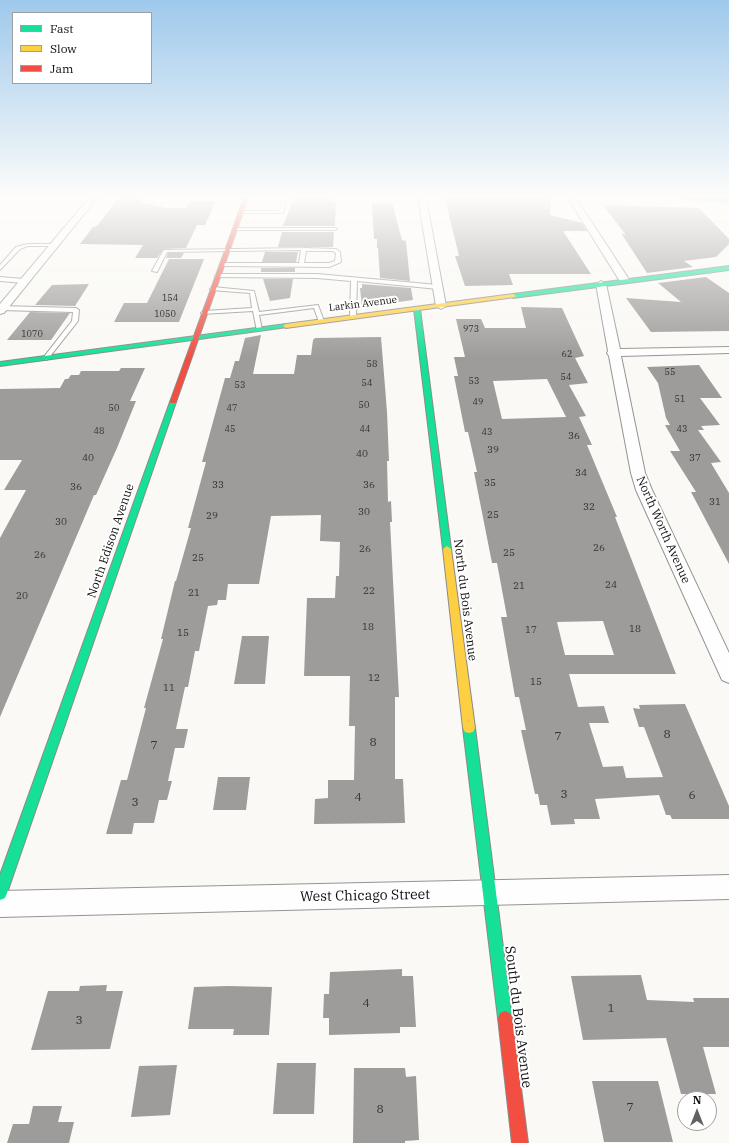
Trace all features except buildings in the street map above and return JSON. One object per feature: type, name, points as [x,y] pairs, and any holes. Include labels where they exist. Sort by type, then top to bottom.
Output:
[{"type":"street","points":[[1,309],[48,251]]},
{"type":"street","name":"North Edison Avenue","points":[[0,893],[195,338],[229,251]]},
{"type":"street","points":[[432,251],[441,306]]},
{"type":"street","points":[[606,251],[625,281]]},
{"type":"street","name":"Larkin Avenue","points":[[0,364],[729,268]]},
{"type":"street","name":"North Worth Avenue","points":[[601,284],[634,457],[642,485],[729,674]]},
{"type":"street","name":"North du Bois Avenue","points":[[416,309],[489,894]]},
{"type":"street","points":[[613,353],[729,350]]},
{"type":"street","name":"West Chicago Street","points":[[0,904],[489,894],[729,887]]},
{"type":"street","name":"South du Bois Avenue","points":[[489,894],[520,1143]]},
{"type":"lane","points":[[0,268],[15,251]]},
{"type":"lane","points":[[155,271],[165,251]]},
{"type":"lane","points":[[301,265],[304,251]]},
{"type":"lane","points":[[223,264],[329,265],[338,262],[337,251]]},
{"type":"lane","points":[[218,276],[317,276],[438,287]]},
{"type":"lane","points":[[0,278],[24,281]]},
{"type":"lane","points":[[353,317],[354,280]]},
{"type":"lane","points":[[213,289],[252,292],[259,330]]},
{"type":"lane","points":[[204,313],[316,306],[321,321]]},
{"type":"lane","points":[[1,309],[76,310],[75,321],[46,358]]},
{"type":"traffic: fast","points":[[513,296],[729,268]]},
{"type":"traffic: fast","points":[[417,309],[447,549]]},
{"type":"traffic: fast","points":[[0,364],[286,326]]},
{"type":"traffic: fast","points":[[0,893],[173,402]]},
{"type":"traffic: fast","points":[[469,728],[505,1018]]},
{"type":"traffic: slow","points":[[286,326],[513,296]]},
{"type":"traffic: slow","points":[[447,549],[469,728]]},
{"type":"traffic: jam","points":[[173,402],[227,251]]},
{"type":"traffic: jam","points":[[505,1018],[520,1143]]}]
